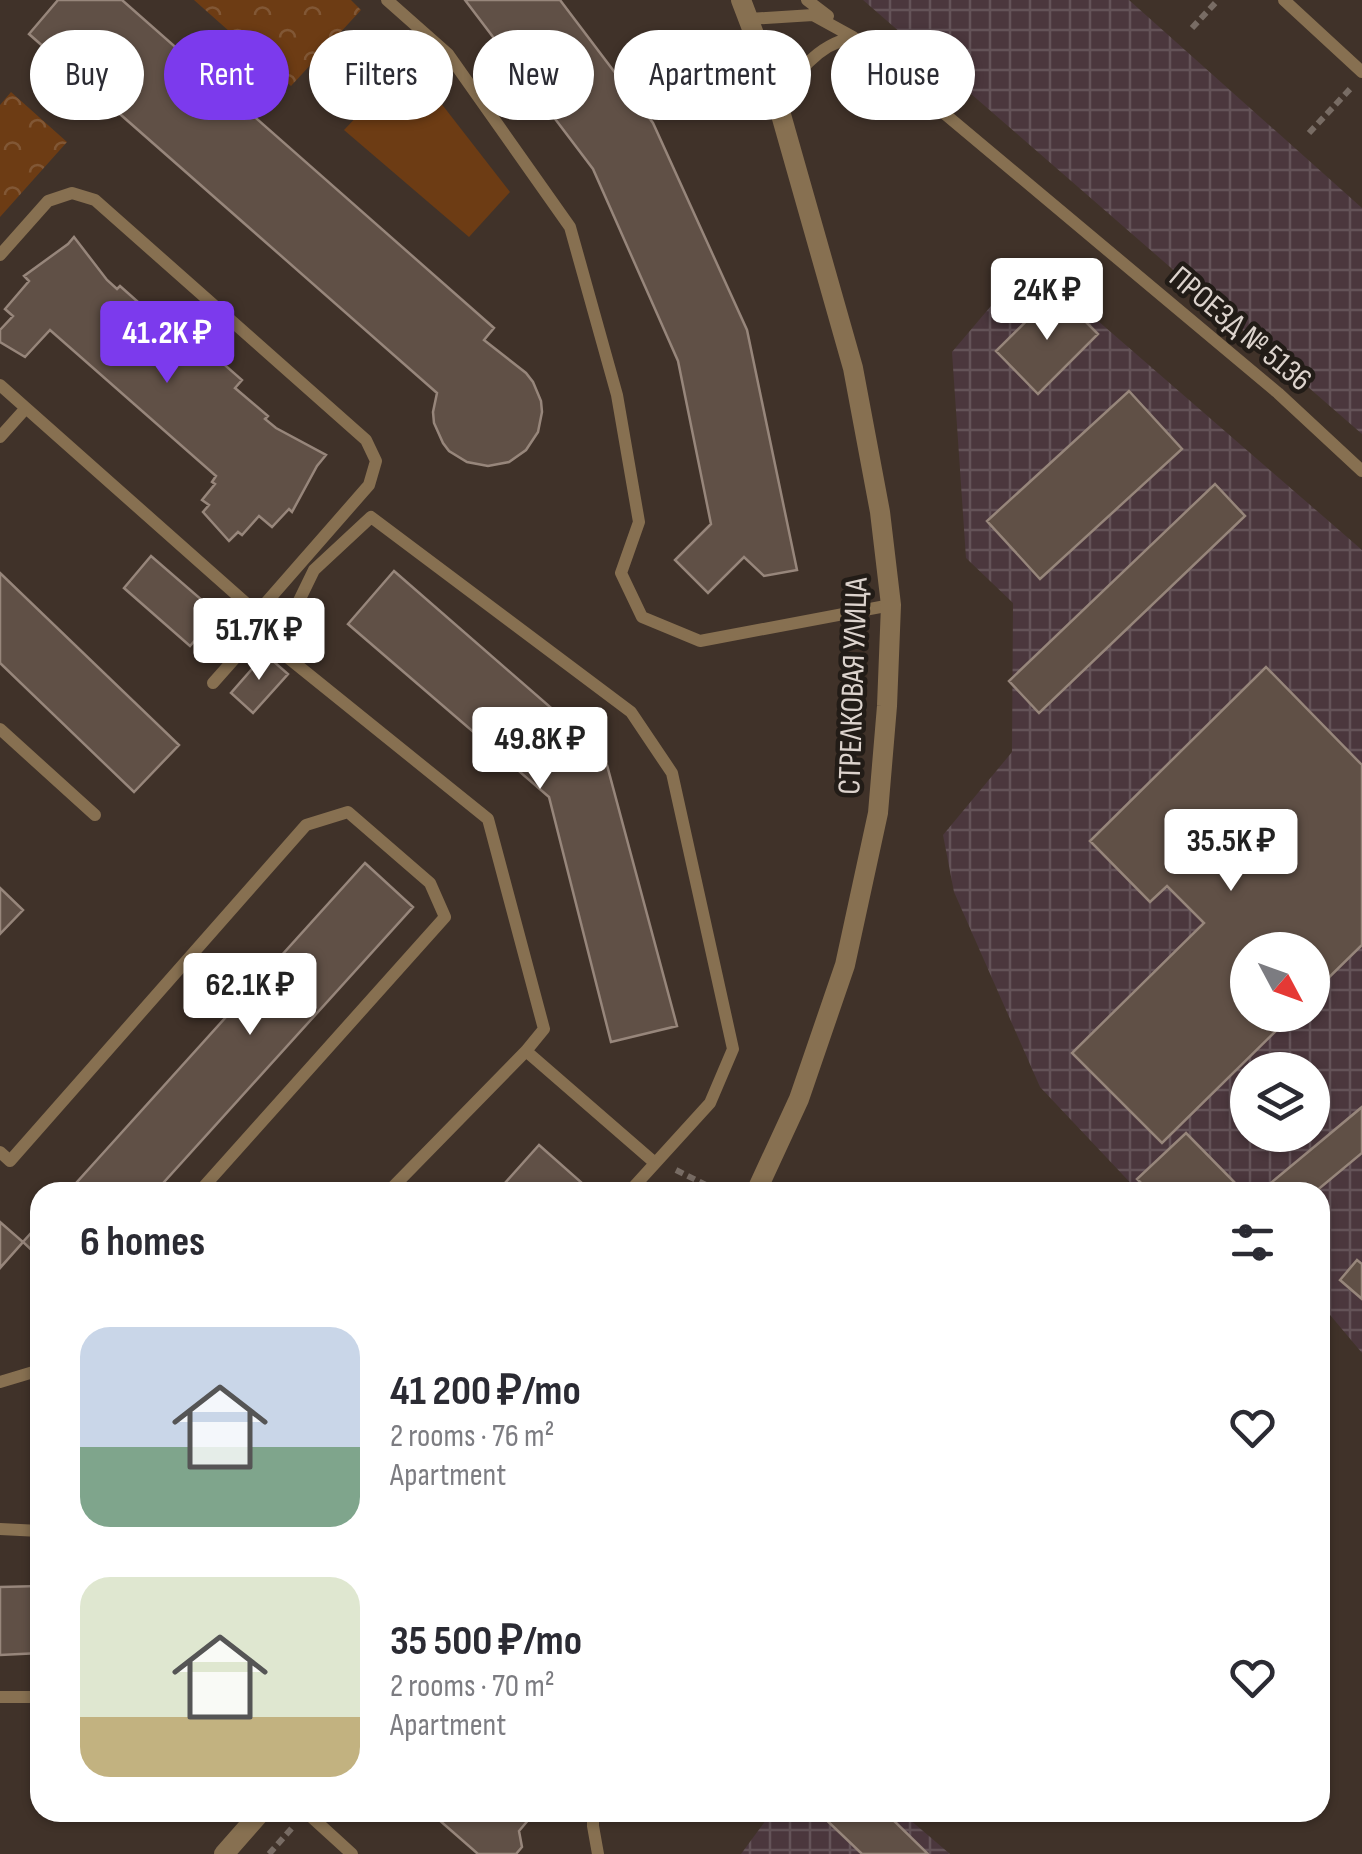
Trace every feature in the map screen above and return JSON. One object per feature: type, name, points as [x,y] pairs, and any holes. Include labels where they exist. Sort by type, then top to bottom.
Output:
[{"type":"street","name":"СТРЕЛКОВАЯ УЛИЦА","points":[[761,1182],[799,1099],[845,965],[878,813],[888,706],[890,604],[880,512],[853,368],[782,120]]},
{"type":"street","points":[[224,1854],[252,1822]]},
{"type":"lane","points":[[387,0],[448,54],[570,227],[617,395],[639,522],[621,573],[642,616],[700,641],[890,604]]},
{"type":"lane","name":"ПРОЕЗД № 5136","points":[[808,0],[844,30]]},
{"type":"lane","points":[[1284,0],[1362,74]]},
{"type":"lane","name":"ПРОЕЗД № 5136","points":[[745,9],[813,15],[840,30]]},
{"type":"lane","points":[[811,60],[831,44]]},
{"type":"lane","name":"ПРОЕЗД № 5136","points":[[952,120],[1278,394],[1362,470]]},
{"type":"lane","points":[[0,255],[48,202],[72,193],[95,200],[366,440],[376,460],[369,485],[308,565],[276,648],[488,819],[544,1029],[398,1182]]},
{"type":"lane","points":[[0,386],[257,613]]},
{"type":"lane","points":[[0,437],[26,408]]},
{"type":"lane","points":[[213,683],[252,639],[257,613],[308,565],[371,516],[631,712],[672,773],[734,1049],[710,1103],[637,1182]]},
{"type":"lane","points":[[0,729],[95,815]]},
{"type":"lane","points":[[0,1152],[10,1161],[306,825],[348,812],[430,883],[445,917],[208,1182]]},
{"type":"lane","points":[[526,1050],[655,1163]]},
{"type":"lane","points":[[0,1382],[30,1373]]},
{"type":"lane","points":[[0,1530],[30,1531]]},
{"type":"lane","points":[[0,1698],[30,1697]]},
{"type":"lane","points":[[317,1822],[352,1854]]},
{"type":"lane","points":[[593,1822],[598,1854]]},
{"type":"path","points":[[1192,28],[1218,0]]},
{"type":"path","points":[[1310,133],[1362,74]]},
{"type":"path","points":[[655,1163],[701,1182]]},
{"type":"path","points":[[269,1854],[292,1828]]},
{"type":"shaded area","points":[[863,0],[1129,0],[1362,208],[1362,434],[975,97],[975,30],[897,30]]},
{"type":"shaded area","points":[[1029,261],[1362,550],[1362,1353],[1330,1315],[1330,1182],[1130,1182],[1040,1087],[954,892],[943,835],[1012,752],[1013,603],[966,558],[952,352]]},
{"type":"shaded area","points":[[765,1822],[913,1822],[950,1854],[741,1854]]},
{"type":"green space","points":[[194,0],[351,0],[361,10],[343,30],[309,30],[309,66],[291,86],[289,30],[228,30]]},
{"type":"green space","points":[[11,92],[30,109],[30,120],[42,120],[67,142],[0,217],[0,105]]},
{"type":"green space","points":[[453,119],[510,192],[469,237],[344,130],[354,120]]},
{"type":"building","points":[[58,0],[122,0],[164,37],[164,120],[258,120],[494,328],[484,340],[526,373],[541,401],[538,432],[526,450],[509,462],[488,466],[467,462],[449,451],[434,423],[437,393],[127,120],[144,120],[144,30],[32,30]]},
{"type":"building","points":[[465,0],[560,0],[583,30],[488,30]]},
{"type":"building","points":[[594,45],[614,71],[614,120],[653,123],[747,330],[797,570],[764,576],[744,557],[708,593],[675,560],[711,524],[678,361],[593,169],[556,120],[594,120]]},
{"type":"building","points":[[74,237],[117,289],[120,286],[156,318],[163,311],[242,380],[235,388],[268,416],[265,419],[326,455],[292,512],[289,509],[272,527],[259,516],[242,535],[238,532],[229,541],[203,512],[209,505],[202,500],[215,484],[212,482],[216,476],[50,330],[25,357],[0,342],[0,330],[13,316],[5,309],[29,281],[24,276]]},
{"type":"building","points":[[1056,292],[1098,334],[1038,394],[996,351]]},
{"type":"building","points":[[1129,391],[1182,449],[1040,579],[987,521]]},
{"type":"building","points":[[1215,484],[1245,516],[1039,713],[1009,681]]},
{"type":"building","points":[[151,556],[218,614],[190,646],[124,588]]},
{"type":"building","points":[[394,571],[604,754],[677,1026],[611,1042],[549,797],[348,624]]},
{"type":"building","points":[[0,573],[179,745],[134,792],[0,663]]},
{"type":"building","points":[[265,654],[288,674],[253,713],[231,693]]},
{"type":"building","points":[[1266,667],[1362,765],[1362,945],[1330,976],[1330,932],[1230,932],[1230,1032],[1275,1032],[1254,1052],[1230,1052],[1230,1076],[1162,1143],[1072,1053],[1204,923],[1167,886],[1150,902],[1090,841]]},
{"type":"building","points":[[365,863],[413,907],[164,1182],[77,1182]]},
{"type":"building","points":[[0,888],[23,910],[0,934]]},
{"type":"building","points":[[1362,1107],[1362,1153],[1327,1182],[1272,1182],[1308,1152],[1330,1152],[1330,1134]]},
{"type":"building","points":[[1186,1133],[1234,1182],[1140,1182],[1137,1179]]},
{"type":"building","points":[[539,1145],[581,1182],[506,1182]]},
{"type":"building","points":[[0,1222],[23,1242],[0,1268]]},
{"type":"building","points":[[1357,1260],[1362,1264],[1362,1299],[1340,1280]]},
{"type":"building","points":[[30,1586],[30,1654],[0,1655],[0,1587]]},
{"type":"building","points":[[441,1822],[527,1822],[519,1831],[522,1847],[516,1854],[478,1854]]},
{"type":"building","points":[[828,1822],[895,1822],[928,1854],[862,1854]]}]
